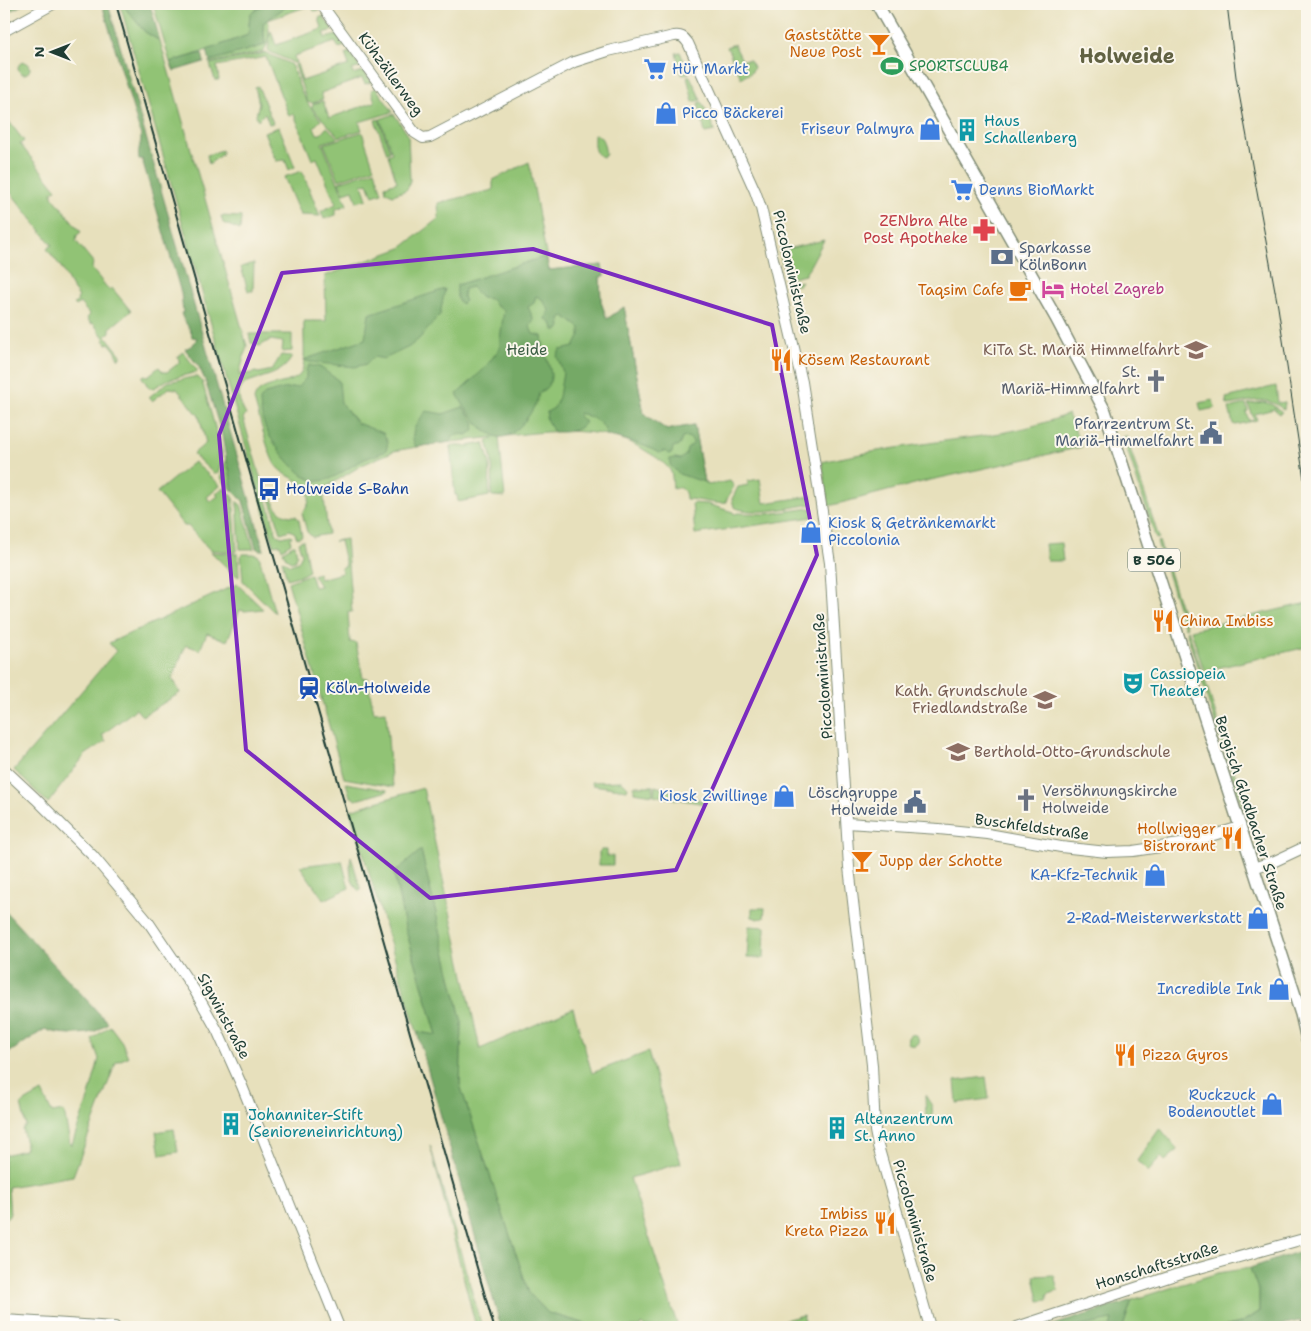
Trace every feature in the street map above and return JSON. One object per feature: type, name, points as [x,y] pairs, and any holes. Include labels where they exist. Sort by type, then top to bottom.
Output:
[{"type":"main road","name":"Bergisch Gladbacher Straße","points":[[877,4],[1056,318],[1105,411],[1301,1014],[1307,1040]]},
{"type":"street","points":[[4,31],[53,4]]},
{"type":"street","name":"Kühzällerweg","points":[[321,4],[415,133],[420,137],[430,136],[574,62],[674,36],[685,38]]},
{"type":"street","name":"Piccoloministraße","points":[[685,38],[756,195],[766,226],[802,382],[831,569],[851,893],[872,1065],[876,1138],[930,1327]]},
{"type":"street","name":"Sigwinstraße","points":[[4,769],[93,856],[149,923],[195,991],[217,1030],[245,1092],[339,1327]]},
{"type":"street","name":"Buschfeldstraße","points":[[847,823],[988,834],[1060,847],[1107,852],[1187,844],[1240,826]]},
{"type":"street","points":[[1254,868],[1275,861],[1307,846]]},
{"type":"street","name":"Honschaftsstraße","points":[[1017,1327],[1199,1267],[1307,1238]]},
{"type":"street","points":[[331,1327],[333,1313]]},
{"type":"street","points":[[4,1320],[115,1327]]},
{"type":"highlighted area","points":[[533,249],[772,325],[817,555],[676,870],[430,898],[246,750],[219,435],[282,273]]},
{"type":"green space","points":[[4,4],[24,4],[4,14]]},
{"type":"green space","points":[[102,4],[108,4],[264,550],[256,548],[243,501],[233,491],[222,435],[205,380],[199,367],[185,349],[193,345],[197,338],[192,337],[181,313],[183,313],[181,293],[142,159],[139,159],[138,153],[141,136]]},
{"type":"green space","points":[[120,4],[145,32],[160,41],[247,346],[239,375],[272,370],[281,355],[292,356],[289,362],[279,371],[248,382],[239,393],[240,402],[246,415],[243,418],[277,535],[282,537],[292,536],[290,539],[291,543],[282,549],[279,544],[274,545]]},
{"type":"green space","points":[[122,4],[150,4],[160,41],[145,32]]},
{"type":"green space","points":[[153,4],[264,4],[250,14],[248,35],[170,62]]},
{"type":"green space","points":[[264,4],[290,4],[263,23],[265,45],[210,61],[207,50],[248,35],[250,14]]},
{"type":"green space","points":[[290,4],[314,4],[319,10],[314,11],[311,5],[268,20],[267,45],[263,52],[209,63],[209,61],[265,45],[263,23]]},
{"type":"green space","points":[[323,16],[333,30],[324,33],[325,38],[337,35],[345,46],[339,48],[335,42],[294,56],[296,63],[268,51],[271,31],[276,45],[322,29],[319,18]]},
{"type":"green space","points":[[734,44],[742,60],[750,60],[754,67],[751,73],[741,78],[727,47]]},
{"type":"green space","points":[[349,52],[360,67],[352,70],[353,74],[363,71],[372,82],[365,84],[362,78],[321,93],[323,99],[313,103],[307,102],[295,65],[297,64],[302,81],[349,65],[345,54]]},
{"type":"green space","points":[[680,52],[689,73],[682,75],[676,53]]},
{"type":"green space","points":[[202,53],[204,62],[174,71],[170,62]]},
{"type":"green space","points":[[266,53],[290,64],[292,67],[303,95],[321,120],[314,127],[317,134],[321,134],[327,127],[338,138],[322,143],[347,205],[336,209],[336,215],[324,219],[321,211],[336,204],[317,158],[312,160],[294,114],[289,116],[266,57],[217,66],[219,80],[215,80],[210,64]]},
{"type":"green space","points":[[22,62],[26,62],[30,68],[26,74],[22,74],[18,70],[18,66]]},
{"type":"green space","points":[[687,76],[690,76],[701,100],[693,102]]},
{"type":"green space","points":[[258,86],[273,123],[269,124],[265,113],[258,120],[256,115],[259,104],[255,87]]},
{"type":"green space","points":[[376,88],[393,112],[359,122],[362,130],[339,137],[312,108],[313,104],[323,101],[329,118],[375,102],[371,90]]},
{"type":"green space","points":[[702,102],[715,131],[705,133],[698,103]]},
{"type":"green space","points":[[394,114],[408,135],[410,180],[406,190],[393,195],[386,192],[385,186],[397,182],[388,155],[392,153],[380,119]]},
{"type":"green space","points":[[4,115],[24,141],[20,144],[56,189],[52,192],[52,196],[81,232],[77,235],[76,241],[93,262],[92,269],[109,290],[112,288],[131,311],[110,328],[110,332],[106,336],[121,355],[119,359],[116,355],[117,353],[109,343],[107,344],[93,323],[91,324],[87,318],[90,315],[80,303],[76,306],[74,304],[78,301],[79,297],[61,267],[47,249],[52,245],[4,184]]},
{"type":"green space","points":[[379,119],[390,152],[387,153],[375,120]]},
{"type":"green space","points":[[279,127],[295,167],[289,170],[285,160],[276,161],[264,132]]},
{"type":"green space","points":[[362,132],[374,168],[339,180],[324,144]]},
{"type":"green space","points":[[594,134],[600,136],[603,141],[606,154],[604,157],[597,154],[594,145]]},
{"type":"green space","points":[[222,150],[222,154],[209,164],[207,155]]},
{"type":"green space","name":"Heide","points":[[529,162],[549,270],[602,265],[604,276],[600,277],[601,302],[607,319],[624,307],[644,414],[667,430],[694,425],[704,482],[708,485],[730,481],[734,486],[725,503],[686,499],[681,488],[673,489],[671,472],[666,465],[655,456],[632,443],[596,433],[537,433],[499,437],[505,497],[491,495],[492,468],[487,441],[496,437],[394,451],[362,465],[323,489],[328,534],[312,537],[307,532],[302,513],[308,503],[308,492],[302,484],[279,470],[273,461],[254,400],[257,393],[269,386],[293,380],[302,371],[304,361],[304,321],[326,321],[325,276],[401,248],[439,218],[438,203],[493,190],[493,180]]},
{"type":"green space","points":[[375,170],[382,193],[373,196],[368,183],[362,185],[367,199],[357,202],[353,190],[344,193],[339,182]]},
{"type":"green space","points":[[302,171],[320,216],[300,215],[284,177]]},
{"type":"green space","points":[[221,216],[241,217],[240,230],[223,223]]},
{"type":"green space","points":[[824,240],[805,275],[792,278],[793,283],[802,281],[799,285],[789,285],[779,251]]},
{"type":"green space","points":[[546,256],[549,270],[602,265],[604,276],[600,277],[601,302],[607,319],[624,307],[644,414],[667,430],[694,425],[704,482],[679,474],[670,465],[670,459],[681,459],[686,454],[687,449],[693,444],[693,441],[688,437],[682,438],[680,445],[673,447],[672,453],[668,454],[665,451],[659,453],[634,442],[607,436],[601,424],[589,416],[579,413],[579,416],[585,422],[582,426],[571,431],[554,432],[546,419],[547,412],[554,408],[559,397],[563,372],[557,356],[560,350],[574,347],[580,335],[580,328],[564,316],[560,318],[561,326],[559,330],[554,330],[553,325],[546,319],[549,310],[542,299],[536,296],[534,303],[528,307],[534,320],[530,327],[533,334],[542,336],[551,380],[545,389],[539,393],[530,414],[512,433],[505,437],[498,437],[484,431],[464,406],[457,394],[483,370],[500,348],[504,310],[496,306],[491,299],[481,298],[472,287],[464,289],[463,297],[465,301],[462,304],[457,298],[457,285]]},
{"type":"green space","points":[[254,263],[253,291],[248,291],[241,267]]},
{"type":"green space","points":[[445,289],[440,315],[419,339],[409,347],[384,359],[374,357],[366,364],[355,367],[303,360],[365,339],[369,314]]},
{"type":"green space","points":[[249,334],[292,334],[292,351],[282,352],[283,342],[270,340],[260,346],[251,343]]},
{"type":"green space","points":[[183,352],[197,372],[167,380],[154,388],[149,388],[142,377],[144,375],[148,376],[159,367],[163,372],[167,372],[179,363],[177,357]]},
{"type":"green space","points":[[309,365],[320,367],[339,381],[341,403],[357,423],[383,433],[388,442],[386,451],[356,464],[336,476],[320,481],[305,476],[283,455],[263,422],[260,400],[265,394],[298,387],[306,378],[306,370]]},
{"type":"green space","points":[[198,377],[202,381],[222,452],[218,473],[214,474],[193,454],[206,443],[199,416],[177,389],[169,388],[152,401],[149,397],[168,382]]},
{"type":"green space","points":[[1276,386],[1278,403],[1285,402],[1284,410],[1277,405],[1263,400],[1227,405],[1226,398]]},
{"type":"green space","points":[[1213,400],[1215,408],[1201,411],[1199,403]]},
{"type":"green space","points":[[1263,402],[1271,404],[1282,412],[1280,414],[1274,409],[1255,414],[1257,420],[1233,424],[1229,408],[1246,404],[1249,421],[1254,419],[1248,404]]},
{"type":"green space","points":[[463,407],[475,423],[473,431],[467,435],[454,436],[450,442],[416,447],[413,433],[426,411],[443,414]]},
{"type":"green space","points":[[1068,414],[1082,447],[926,481],[829,506],[822,462],[854,455],[1011,431],[1054,420]]},
{"type":"green space","points":[[1126,436],[1159,538],[1156,539],[1123,437]]},
{"type":"green space","points":[[484,443],[490,464],[489,496],[458,502],[457,495],[455,495],[450,446],[468,446]]},
{"type":"green space","points":[[226,458],[230,472],[233,491],[221,476]]},
{"type":"green space","points":[[194,462],[220,486],[207,497],[210,502],[218,496],[216,494],[223,488],[233,496],[237,550],[235,552],[210,550],[188,526],[184,526],[157,492]]},
{"type":"green space","points":[[760,479],[764,503],[812,496],[813,504],[762,511],[742,510],[734,507],[732,499],[738,487],[748,485],[748,481]]},
{"type":"green space","points":[[272,497],[275,506],[280,512],[296,516],[299,520],[302,536],[297,538],[295,533],[290,530],[281,533],[270,498]]},
{"type":"green space","points":[[237,501],[241,505],[254,549],[240,549]]},
{"type":"green space","points":[[692,503],[707,504],[736,514],[767,514],[811,508],[813,517],[695,534]]},
{"type":"green space","points":[[346,539],[352,612],[348,612],[350,642],[356,643],[363,678],[367,678],[374,712],[386,711],[391,778],[394,787],[344,778],[288,582],[310,574],[314,587],[320,586],[313,575],[318,573],[320,579],[342,573],[341,568],[346,566],[340,541],[334,541]]},
{"type":"green space","points":[[303,540],[309,571],[287,579],[282,560],[290,565],[298,562],[302,554],[298,542]]},
{"type":"green space","points":[[1159,541],[1187,627],[1185,628],[1157,542]]},
{"type":"green space","points":[[1061,543],[1063,561],[1047,561],[1045,544]]},
{"type":"green space","points":[[295,545],[297,555],[295,560],[291,561],[286,558],[283,551]]},
{"type":"green space","points":[[211,552],[238,554],[239,577],[231,572]]},
{"type":"green space","points":[[243,554],[259,556],[275,613],[243,581],[241,556]]},
{"type":"green space","points":[[237,584],[263,609],[240,610],[227,641],[207,633],[200,650],[186,645],[172,678],[180,693],[142,716],[136,709],[102,735],[106,741],[85,755],[48,803],[14,770],[116,651],[109,643]]},
{"type":"green space","points":[[1307,603],[1307,647],[1204,671],[1191,630]]},
{"type":"green space","points":[[1188,630],[1202,672],[1199,672],[1186,631]]},
{"type":"green space","points":[[1203,674],[1231,763],[1228,764],[1200,675]]},
{"type":"green space","points":[[1232,765],[1246,808],[1243,809],[1229,766]]},
{"type":"green space","points":[[622,781],[628,787],[627,790],[593,785],[591,782]]},
{"type":"green space","points":[[346,783],[388,791],[356,800],[350,796]]},
{"type":"green space","points":[[634,786],[653,786],[653,795],[634,792]]},
{"type":"green space","points":[[655,786],[682,794],[680,800],[654,795]]},
{"type":"green space","points":[[423,788],[480,1049],[573,1008],[592,1073],[648,1052],[681,1163],[630,1178],[678,1327],[645,1327],[641,1324],[640,1327],[597,1327],[548,1313],[529,1293],[460,1085],[462,1023],[421,851],[394,874],[405,927],[437,1035],[417,1032],[350,810]]},
{"type":"green space","points":[[683,794],[706,802],[705,804],[682,800]]},
{"type":"green space","points":[[421,850],[462,1023],[460,1085],[529,1293],[548,1313],[597,1327],[501,1327],[417,1032],[437,1035],[405,927],[394,873]]},
{"type":"green space","points":[[607,850],[607,856],[613,856],[613,865],[599,865],[599,852]]},
{"type":"green space","points":[[351,856],[361,890],[359,891],[351,875]]},
{"type":"green space","points":[[342,861],[349,888],[324,900],[300,866]]},
{"type":"green space","points":[[752,908],[765,908],[764,918],[756,919],[752,917]]},
{"type":"green space","points":[[4,910],[108,1023],[93,1032],[79,1034],[63,1034],[45,1029],[4,1056]]},
{"type":"green space","points":[[749,926],[765,927],[764,958],[747,958]]},
{"type":"green space","points":[[110,1026],[122,1042],[128,1057],[116,1062],[73,1176],[8,1187],[10,1215],[4,1219],[4,1155],[24,1150],[26,1143],[22,1129],[26,1126],[21,1104],[42,1092],[52,1113],[64,1111],[70,1144],[72,1144],[89,1096],[99,1059],[92,1039]]},
{"type":"green space","points":[[913,1034],[919,1040],[913,1046],[907,1040]]},
{"type":"green space","points":[[986,1077],[989,1099],[957,1103],[955,1081]]},
{"type":"green space","points":[[925,1095],[932,1106],[933,1119],[926,1119]]},
{"type":"green space","points":[[1160,1128],[1178,1150],[1165,1161],[1161,1157],[1148,1172],[1137,1161]]},
{"type":"green space","points":[[174,1129],[178,1152],[160,1155],[156,1132]]},
{"type":"green space","points":[[430,1145],[482,1327],[476,1327]]},
{"type":"green space","points":[[1307,1249],[1307,1319],[1273,1327],[1224,1327],[1240,1323],[1259,1312],[1259,1292],[1250,1268]]},
{"type":"green space","points":[[1250,1268],[1259,1292],[1259,1312],[1240,1323],[1223,1327],[1123,1327],[1132,1300],[1218,1273]]},
{"type":"green space","points":[[1054,1275],[1058,1290],[1047,1295],[1048,1300],[1039,1301],[1034,1276]]},
{"type":"green space","points":[[1132,1300],[1123,1327],[1110,1327],[1112,1320],[1077,1327],[1047,1327]]},
{"type":"green space","points":[[803,1315],[807,1327],[759,1327]]},
{"type":"green space","points":[[1113,1319],[1110,1327],[1077,1327]]},
{"type":"tram line","points":[[1227,4],[1236,77],[1278,307],[1307,499]]},
{"type":"railway","points":[[116,4],[494,1327]]},
{"type":"place","name":"Gaststätte Neue Post","points":[[879,44]]},
{"type":"place","name":"SPORTSCLUB4","points":[[892,66]]},
{"type":"place","name":"Hür Markt","points":[[655,69]]},
{"type":"place","name":"Picco Bäckerei","points":[[666,113]]},
{"type":"place","name":"Friseur Palmyra","points":[[930,129]]},
{"type":"place","name":"Haus Schallenberg","points":[[967,130]]},
{"type":"place","name":"Denns BioMarkt","points":[[962,190]]},
{"type":"place","name":"ZENbra Alte Post Apotheke","points":[[984,230]]},
{"type":"place","name":"Sparkasse KölnBonn","points":[[1002,257]]},
{"type":"place","name":"Hotel Zagreb","points":[[1053,289]]},
{"type":"place","name":"Taqsim Cafe","points":[[1020,290]]},
{"type":"place","name":"KiTa St. Mariä Himmelfahrt","points":[[1196,350]]},
{"type":"place","name":"Kösem Restaurant","points":[[781,360]]},
{"type":"place","name":"St. Mariä-Himmelfahrt","points":[[1156,381]]},
{"type":"place","name":"Pfarrzentrum St. Mariä-Himmelfahrt","points":[[1211,433]]},
{"type":"place","name":"Holweide S-Bahn","points":[[269,489]]},
{"type":"place","name":"Kiosk & Getränkemarkt Piccolonia","points":[[811,532]]},
{"type":"place","name":"China Imbiss","points":[[1163,621]]},
{"type":"place","name":"Cassiopeia Theater","points":[[1133,683]]},
{"type":"place","name":"Köln-Holweide","points":[[309,688]]},
{"type":"place","name":"Kath. Grundschule Friedlandstraße","points":[[1045,700]]},
{"type":"place","name":"Berthold-Otto-Grundschule","points":[[958,752]]},
{"type":"place","name":"Kiosk Zwillinge","points":[[784,796]]},
{"type":"place","name":"Versöhnungskirche Holweide","points":[[1026,800]]},
{"type":"place","name":"Löschgruppe Holweide","points":[[915,802]]},
{"type":"place","name":"Hollwigger Bistrorant","points":[[1232,838]]},
{"type":"place","name":"Jupp der Schotte","points":[[862,861]]},
{"type":"place","name":"KA-Kfz-Technik","points":[[1155,875]]},
{"type":"place","name":"2-Rad-Meisterwerkstatt","points":[[1258,918]]},
{"type":"place","name":"Incredible Ink","points":[[1279,989]]},
{"type":"place","name":"Pizza Gyros","points":[[1125,1055]]},
{"type":"place","name":"Ruckzuck Bodenoutlet","points":[[1272,1104]]},
{"type":"place","name":"Johanniter-Stift (Senioreneinrichtung)","points":[[231,1124]]},
{"type":"place","name":"Altenzentrum St. Anno","points":[[837,1128]]},
{"type":"place","name":"Imbiss Kreta Pizza","points":[[885,1223]]},
{"type":"district","name":"Holweide","points":[[1127,56]]}]
